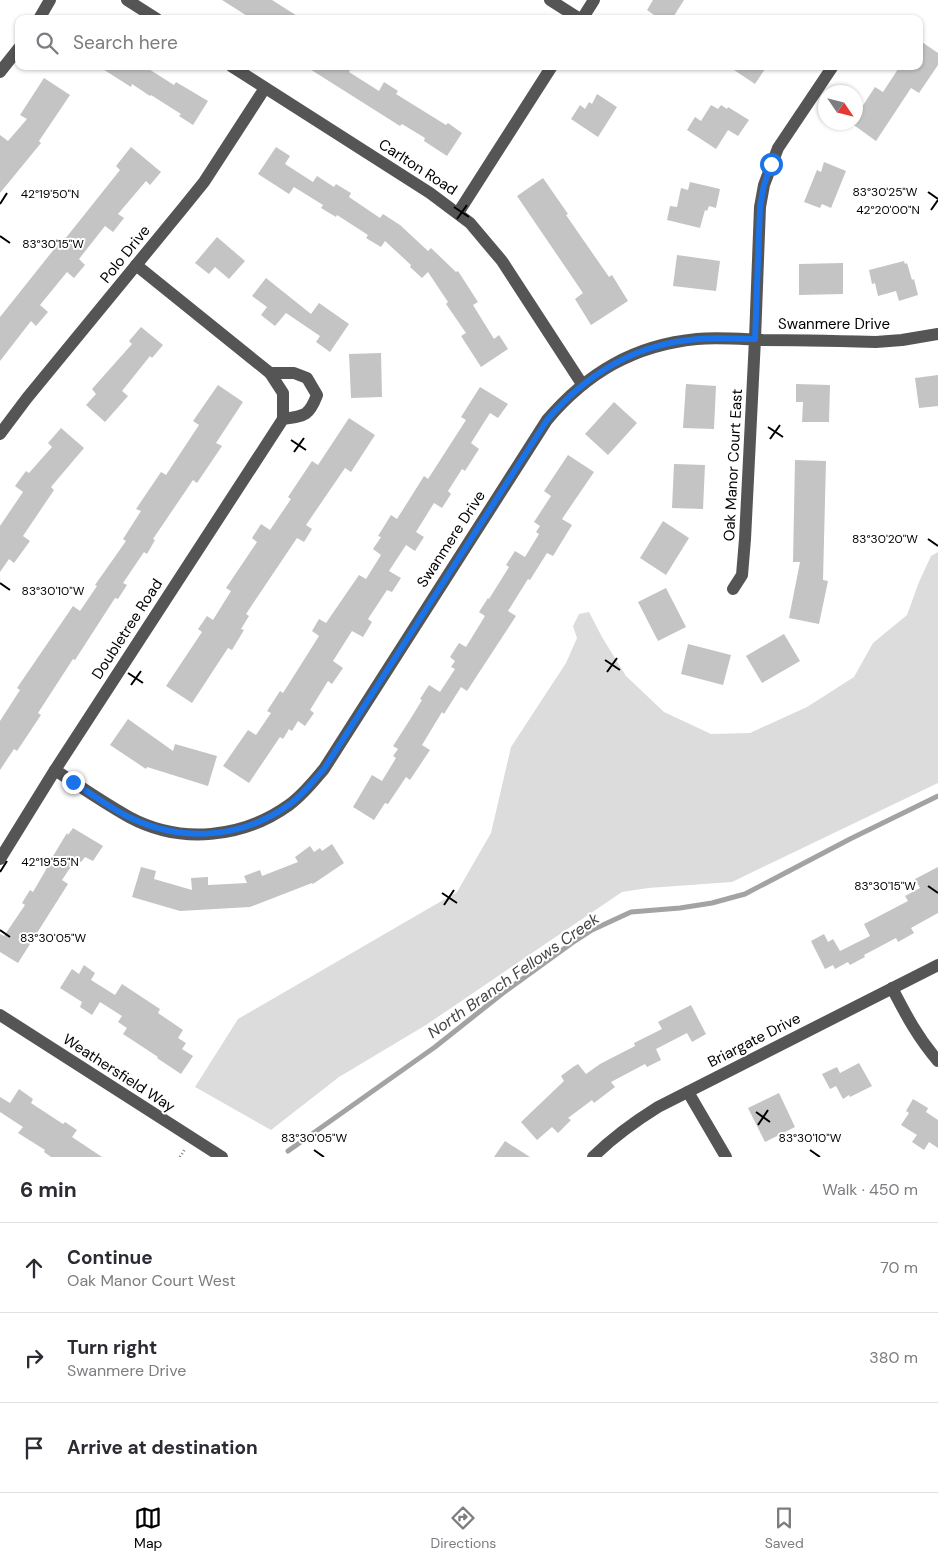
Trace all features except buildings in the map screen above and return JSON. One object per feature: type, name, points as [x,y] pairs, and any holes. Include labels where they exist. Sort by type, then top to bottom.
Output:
[{"type":"street","points":[[41,15],[50,0]]},
{"type":"street","points":[[127,0],[151,15]]},
{"type":"street","points":[[550,0],[574,15]]},
{"type":"street","points":[[584,15],[594,0]]},
{"type":"street","points":[[0,72],[15,53]]},
{"type":"street","name":"Carlton Road","points":[[237,70],[430,193],[470,223],[502,261],[582,384]]},
{"type":"street","points":[[458,213],[549,70]]},
{"type":"street","name":"Oak Manor Court East","points":[[733,589],[742,575],[746,539],[760,207],[764,185],[778,148],[830,70]]},
{"type":"street","name":"Polo Drive","points":[[0,434],[27,398],[204,182],[265,88]]},
{"type":"street","points":[[136,266],[270,373],[283,393],[283,419],[300,417],[311,410],[317,395],[307,378],[294,374],[270,373]]},
{"type":"street","name":"Swanmere Drive","points":[[55,770],[130,818],[155,828],[177,833],[204,835],[236,830],[267,818],[290,804],[306,790],[324,769],[547,420],[563,401],[582,384],[621,359],[659,346],[698,339],[876,342],[938,334]]},
{"type":"street","name":"Doubletree Road","points":[[0,859],[55,770],[283,419]]},
{"type":"street","name":"Briargate Drive","points":[[593,1157],[632,1123],[658,1106],[938,965]]},
{"type":"street","points":[[892,988],[915,1032],[938,1060]]},
{"type":"street","name":"Weathersfield Way","points":[[0,1015],[222,1157]]},
{"type":"street","points":[[688,1092],[726,1157]]},
{"type":"shaded area","points":[[938,552],[938,783],[732,882],[648,888],[622,892],[426,1025],[339,1077],[271,1130],[195,1087],[238,1019],[457,892],[491,833],[511,747],[566,663],[577,638],[573,626],[579,614],[589,612],[626,676],[664,712],[711,734],[750,733],[807,707],[854,677],[873,643],[907,615],[931,556]]},
{"type":"waterway","name":"North Branch Fellows Creek","points":[[288,1151],[435,1047],[503,993],[592,930],[631,912],[712,903],[745,894],[850,839],[938,796]]},
{"type":"route","points":[[73,782],[130,818],[155,828],[177,833],[204,835],[236,830],[252,825],[290,804],[306,790],[324,769],[547,420],[563,401],[582,384],[603,370],[621,359],[640,352],[678,341],[718,338],[755,339],[760,207],[764,185],[771,164]]}]
